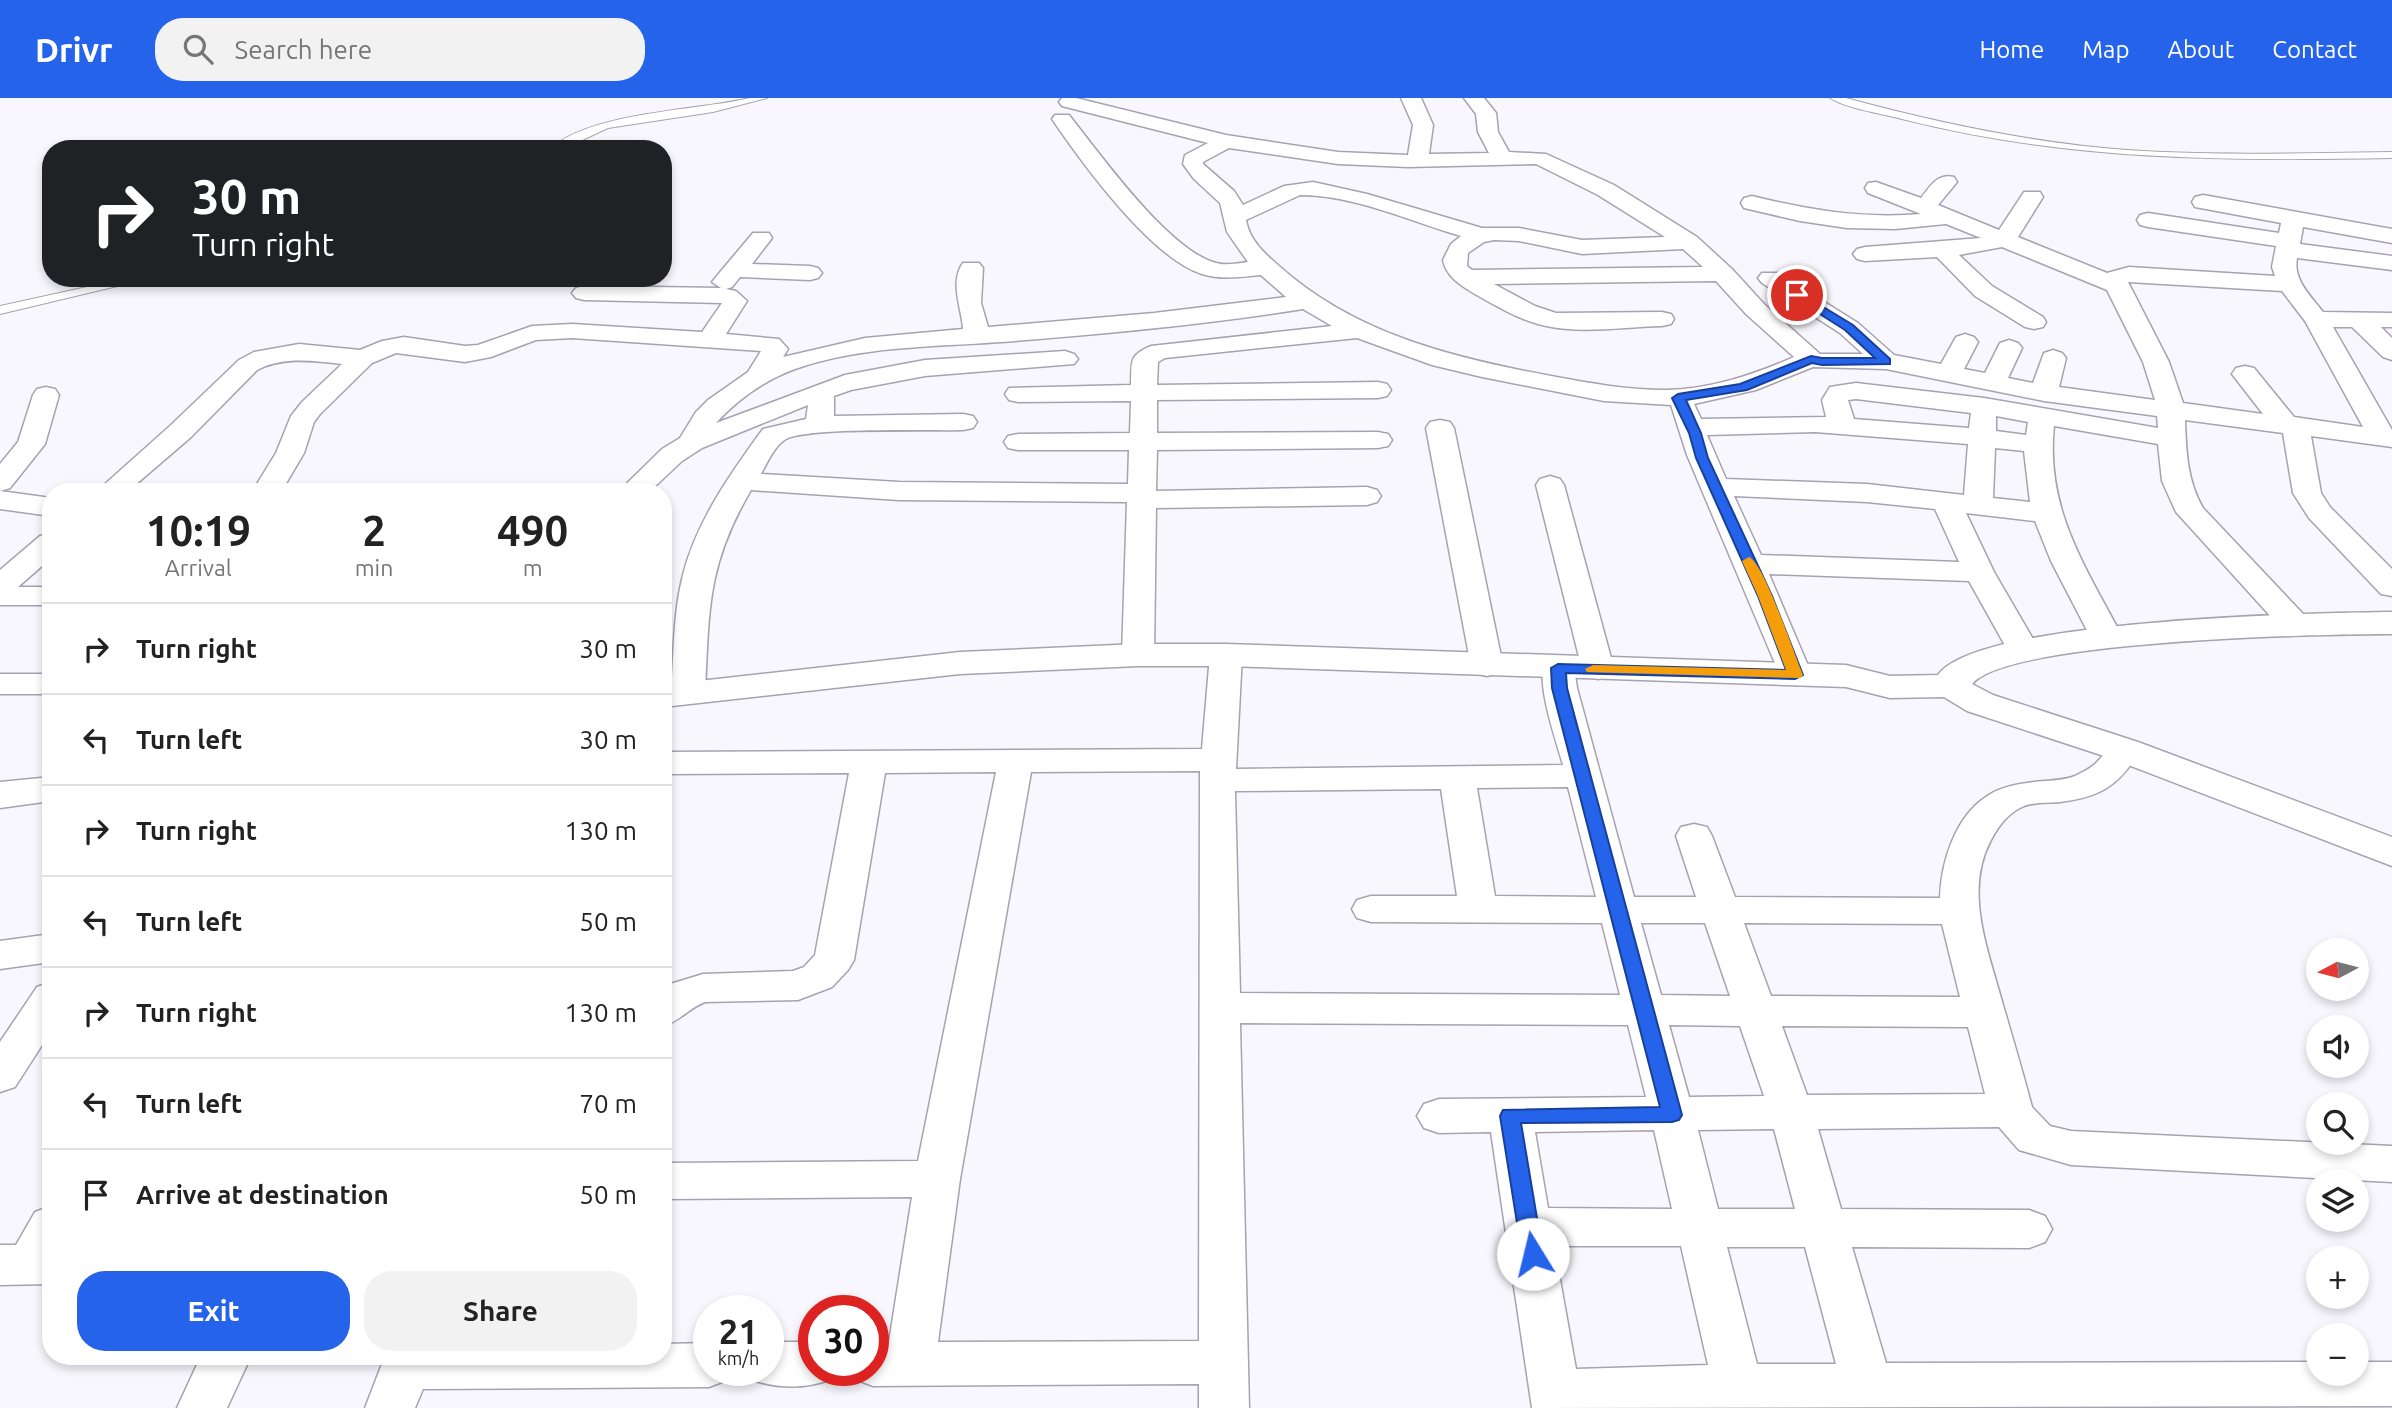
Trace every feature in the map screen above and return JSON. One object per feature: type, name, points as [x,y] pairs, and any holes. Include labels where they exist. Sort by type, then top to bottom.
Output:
[{"type":"street","points":[[1412,98],[1423,125],[1418,161]]},
{"type":"street","points":[[1474,98],[1486,113],[1488,132],[1502,158]]},
{"type":"street","points":[[1265,267],[1221,271],[1193,262],[1140,216],[1066,110],[1229,134],[1325,144],[1364,160],[1539,158],[1580,151]]},
{"type":"street","points":[[1229,134],[1192,159],[1193,164],[1232,203],[1240,236],[1265,267],[1307,301],[1361,330],[1468,367],[1523,379],[1636,397],[1678,398],[1742,387],[1811,359]]},
{"type":"street","points":[[1539,158],[1606,190],[1689,242],[1724,274],[1755,309],[1811,359],[1822,362],[1886,361],[1949,374],[2041,418],[2171,438]]},
{"type":"street","points":[[1936,213],[1946,182]]},
{"type":"street","points":[[1235,217],[1292,191],[1307,188],[1481,235],[1511,234],[1568,245],[1603,248],[1689,242]]},
{"type":"street","points":[[1876,188],[2117,285]]},
{"type":"street","points":[[1865,254],[2000,240],[2022,217],[2032,197]]},
{"type":"street","points":[[1753,200],[1823,219],[1870,223],[1911,223],[1936,213]]},
{"type":"street","points":[[2203,202],[2289,236],[2392,263]]},
{"type":"street","points":[[2148,220],[2289,236],[2392,236]]},
{"type":"street","points":[[1481,235],[1457,251],[1454,260],[1457,271],[1546,318],[1662,319]]},
{"type":"street","points":[[2289,236],[2284,267],[2289,284],[2316,319],[2387,438]]},
{"type":"street","points":[[713,295],[761,237]]},
{"type":"street","points":[[1942,248],[1961,274],[1977,288],[2034,322]]},
{"type":"street","points":[[971,268],[969,303],[975,318],[976,336]]},
{"type":"street","points":[[733,270],[810,273]]},
{"type":"street","points":[[1465,276],[1650,277],[1724,274]]},
{"type":"street","points":[[2289,284],[2129,274],[2115,278],[2165,385],[2171,410],[2175,482],[2180,495],[2191,512],[2294,623]]},
{"type":"street","points":[[1650,277],[1662,319],[1665,346]]},
{"type":"street","points":[[1770,278],[1849,328],[1886,361]]},
{"type":"street","points":[[584,293],[727,296],[735,301],[710,339]]},
{"type":"street","points":[[760,374],[789,363],[896,343],[1192,319],[1307,301]]},
{"type":"street","points":[[2316,319],[2392,320]]},
{"type":"street","points":[[2359,320],[2392,352]]},
{"type":"street","points":[[1139,655],[1145,358],[1150,354],[1361,330]]},
{"type":"street","points":[[272,483],[290,453],[300,422],[311,408],[363,358],[376,351],[404,345],[466,354],[482,352],[518,337],[551,331],[770,344],[775,349],[773,356],[760,374],[701,421],[692,442]]},
{"type":"street","points":[[1949,374],[1965,342]]},
{"type":"street","points":[[1978,506],[1988,394],[2009,348]]},
{"type":"street","points":[[120,483],[181,430],[247,365],[262,357],[299,352],[363,358]]},
{"type":"street","points":[[2053,358],[2041,418],[2045,513],[2106,638]]},
{"type":"street","points":[[642,483],[672,455],[692,442],[821,391],[874,376],[925,368],[1065,359]]},
{"type":"street","points":[[2245,374],[2290,424],[2307,493],[2326,519],[2392,587]]},
{"type":"street","points":[[1018,394],[1378,390]]},
{"type":"street","points":[[816,425],[823,416],[821,391]]},
{"type":"street","points":[[1843,427],[1835,400],[1839,393],[1846,391],[1988,394]]},
{"type":"street","points":[[0,482],[31,444],[46,396]]},
{"type":"street","points":[[1678,398],[1795,675]]},
{"type":"street","points":[[1692,427],[1785,423],[1982,438],[2041,418],[2171,410],[2387,438]]},
{"type":"street","points":[[672,698],[702,560],[713,533],[773,435],[786,429],[816,425],[963,422]]},
{"type":"street","points":[[1440,428],[1487,666]]},
{"type":"street","points":[[743,481],[899,491],[1141,497],[1281,469],[1378,440]]},
{"type":"street","points":[[1017,442],[1143,441],[1281,469],[1367,496]]},
{"type":"street","points":[[1549,485],[1583,776],[1672,1115],[1740,1397]]},
{"type":"street","points":[[1715,487],[1867,493],[2045,513]]},
{"type":"street","points":[[0,500],[42,506]]},
{"type":"street","points":[[1946,502],[1979,572],[2024,652]]},
{"type":"street","points":[[0,586],[42,550]]},
{"type":"street","points":[[1750,564],[1979,572]]},
{"type":"street","points":[[0,596],[42,596]]},
{"type":"street","points":[[672,605],[694,602]]},
{"type":"street","points":[[1954,686],[1956,676],[1967,668],[2024,652],[2151,631],[2294,623],[2392,622]]},
{"type":"street","points":[[672,702],[960,663],[1139,655],[1225,663],[1572,675],[1846,676],[1890,687]]},
{"type":"street","points":[[1016,760],[937,1179],[892,1364],[1224,1385],[1217,770],[1225,663]]},
{"type":"street","points":[[672,702],[1225,663],[1487,666],[1856,696],[1890,687],[1954,686],[1963,695],[1980,703],[2124,750],[2392,852]]},
{"type":"street","points":[[0,684],[42,684]]},
{"type":"street","points":[[2124,750],[2107,774],[2092,782],[2029,792],[2005,799],[1989,810],[1975,833],[1961,866],[1959,911],[2011,1110],[2021,1128],[2031,1137],[2047,1144],[2071,1148],[2392,1164]]},
{"type":"street","points":[[672,762],[1016,760],[1457,778],[1583,776]]},
{"type":"street","points":[[672,1002],[683,992],[705,987],[791,986],[813,981],[826,973],[834,960],[869,762]]},
{"type":"street","points":[[0,774],[42,770]]},
{"type":"street","points":[[1457,778],[1478,910]]},
{"type":"street","points":[[0,795],[42,790]]},
{"type":"street","points":[[1694,836],[1792,1113],[1867,1387]]},
{"type":"street","points":[[1371,909],[1959,911]]},
{"type":"street","points":[[0,955],[42,949]]},
{"type":"street","points":[[1219,1007],[1984,1012]]},
{"type":"street","points":[[0,1076],[42,1011]]},
{"type":"street","points":[[1439,1116],[2011,1110]]},
{"type":"street","points":[[1510,1116],[1556,1400],[1740,1397],[1867,1387],[2392,1384]]},
{"type":"street","points":[[672,1181],[937,1179]]},
{"type":"street","points":[[1528,1227],[2029,1229]]},
{"type":"street","points":[[202,1408],[222,1365]]},
{"type":"street","points":[[402,1377],[693,1366]]},
{"type":"lane","points":[[568,140],[597,127],[702,112],[762,98]]},
{"type":"lane","points":[[1835,98],[1886,113],[2001,136],[2127,152],[2168,155],[2392,155]]},
{"type":"lane","points":[[0,310],[104,287]]},
{"type":"slow traffic","points":[[1593,669],[1795,675],[1749,561]]},
{"type":"route","points":[[1533,1254],[1510,1116],[1672,1115],[1560,688],[1558,668],[1795,675],[1765,596],[1702,458],[1695,433],[1678,398],[1742,387],[1811,359],[1822,362],[1886,361],[1849,328],[1797,295]]}]
